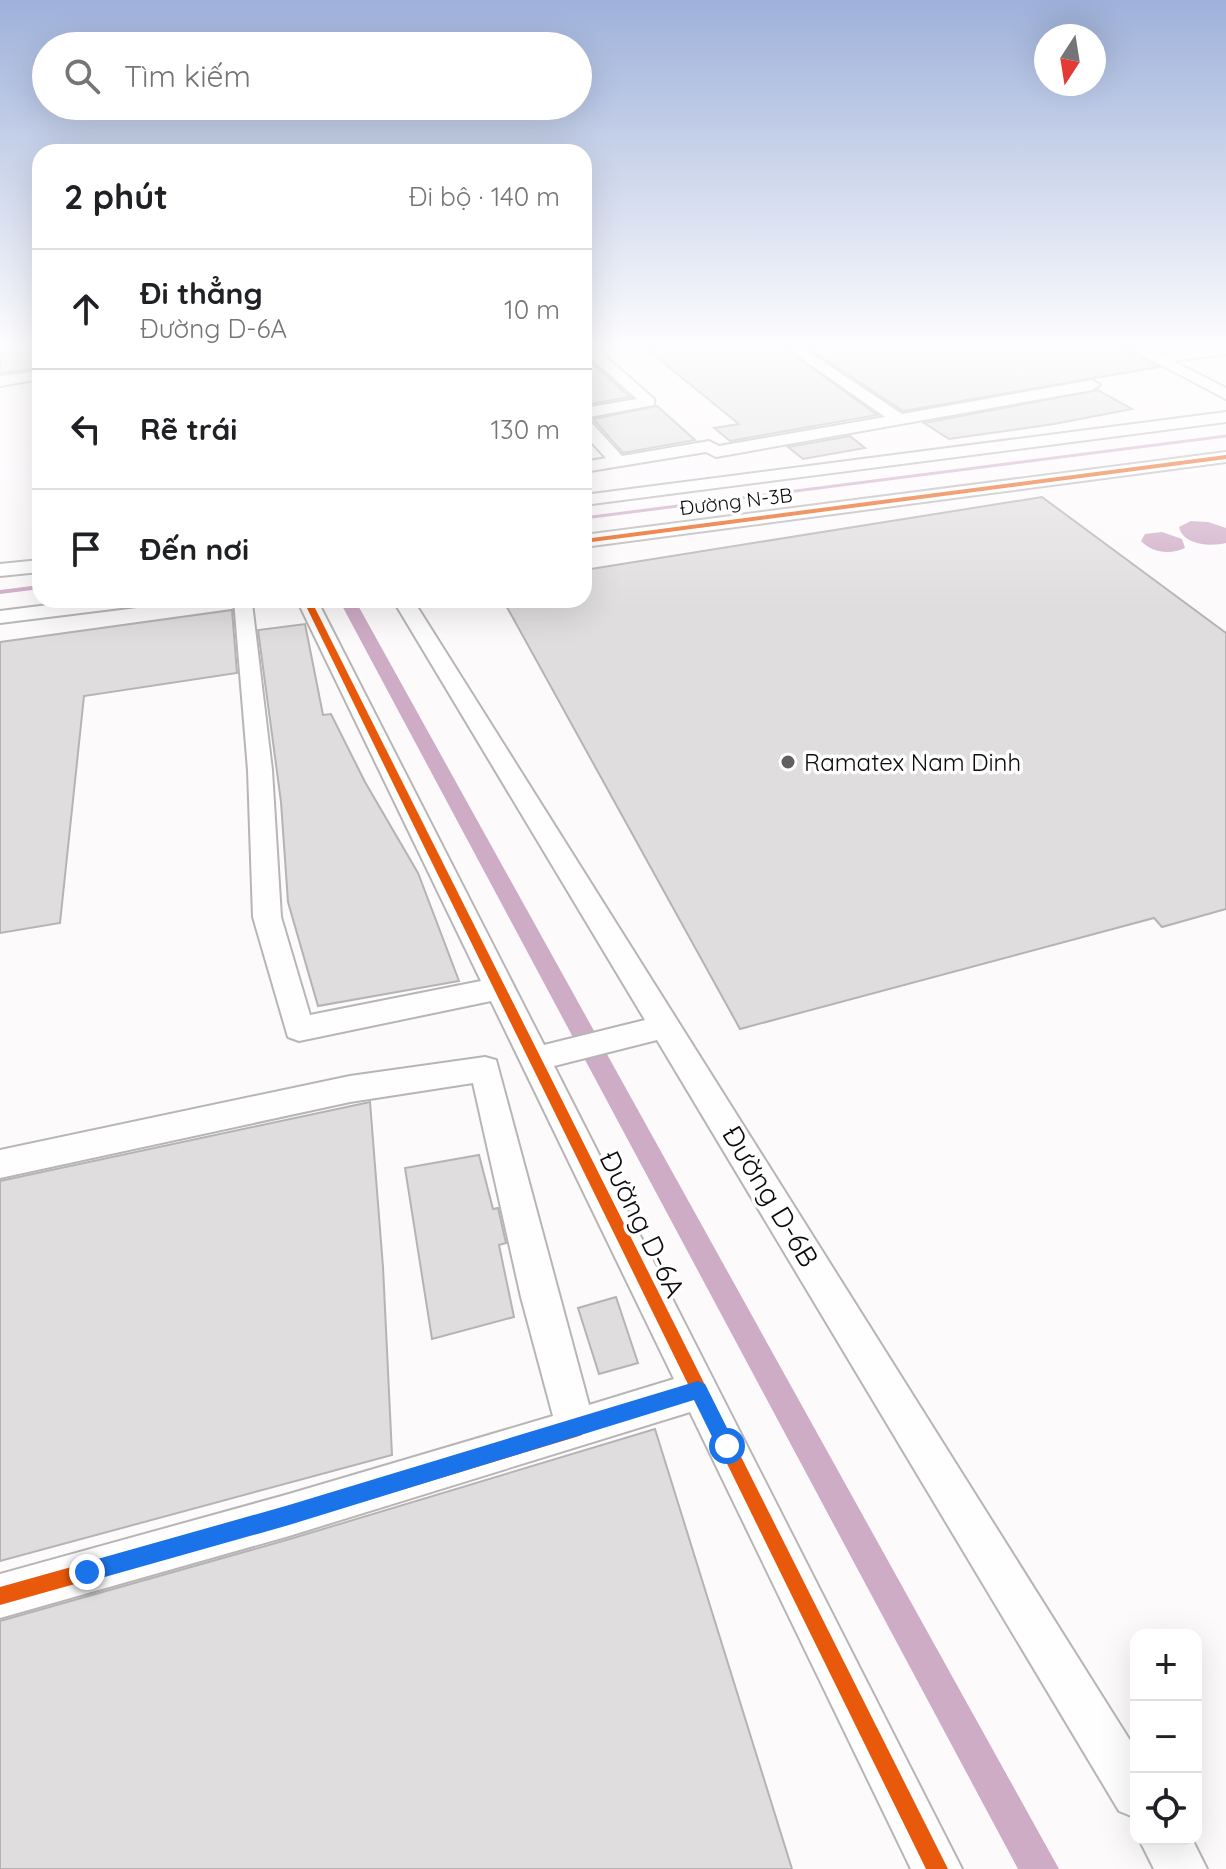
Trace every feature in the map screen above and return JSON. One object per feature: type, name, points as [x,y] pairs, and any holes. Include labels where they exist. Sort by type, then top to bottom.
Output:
[{"type":"street","points":[[594,435],[618,461]]},
{"type":"street","points":[[592,466],[709,446],[716,452],[816,435]]},
{"type":"street","points":[[592,499],[1085,435]]},
{"type":"street","name":"Đường N-3B","points":[[592,540],[1226,457]]},
{"type":"street","points":[[0,570],[32,567]]},
{"type":"street","points":[[0,617],[73,608]]},
{"type":"street","points":[[243,608],[260,770],[267,917],[299,1029],[499,988]]},
{"type":"street","name":"Đường D-6A","points":[[311,608],[937,1869]]},
{"type":"street","name":"Đường D-6B","points":[[408,608],[1130,1784]]},
{"type":"street","points":[[534,1059],[667,1026]]},
{"type":"street","points":[[0,1164],[350,1089],[485,1069],[539,1297],[576,1429]]},
{"type":"street","points":[[0,1596],[289,1515],[698,1390]]},
{"type":"street","points":[[1168,1845],[1182,1869]]},
{"type":"shaded area","points":[[1191,521],[1226,528],[1226,543],[1212,545],[1186,538],[1179,527]]},
{"type":"shaded area","points":[[1162,532],[1182,539],[1185,548],[1162,552],[1141,541],[1145,534]]},
{"type":"building","points":[[607,435],[690,435],[695,440],[623,453]]},
{"type":"building","points":[[723,435],[763,435],[730,441]]},
{"type":"building","points":[[943,435],[975,435],[949,439]]},
{"type":"building","points":[[850,436],[865,448],[803,459],[788,447]]},
{"type":"building","name":"Ramatex Nam Dinh","points":[[1042,497],[1226,633],[1226,909],[1162,927],[1154,918],[740,1029],[507,608],[592,608],[592,569]]},
{"type":"building","points":[[232,610],[237,673],[84,696],[60,923],[0,933],[0,642]]},
{"type":"building","points":[[305,624],[323,715],[331,714],[365,782],[418,873],[459,981],[318,1006],[288,902],[281,802],[258,630]]},
{"type":"building","points":[[370,1102],[383,1267],[392,1455],[0,1561],[0,1181]]},
{"type":"building","points":[[479,1155],[493,1209],[498,1208],[506,1243],[499,1245],[514,1317],[432,1339],[405,1168]]},
{"type":"building","points":[[616,1297],[638,1363],[599,1374],[578,1308]]},
{"type":"building","points":[[655,1429],[792,1869],[0,1869],[0,1621],[290,1539]]},
{"type":"waterway","points":[[592,517],[1226,436]]},
{"type":"waterway","points":[[0,592],[32,588]]},
{"type":"waterway","points":[[351,608],[1039,1869]]},
{"type":"cycle path","points":[[592,540],[1226,457]]},
{"type":"cycle path","points":[[311,608],[937,1869]]},
{"type":"cycle path","points":[[0,1596],[289,1515],[576,1429]]},
{"type":"place","name":"Ramatex Nam Dinh","points":[[788,762]]},
{"type":"route","points":[[87,1572],[289,1515],[698,1390],[727,1446]]}]
